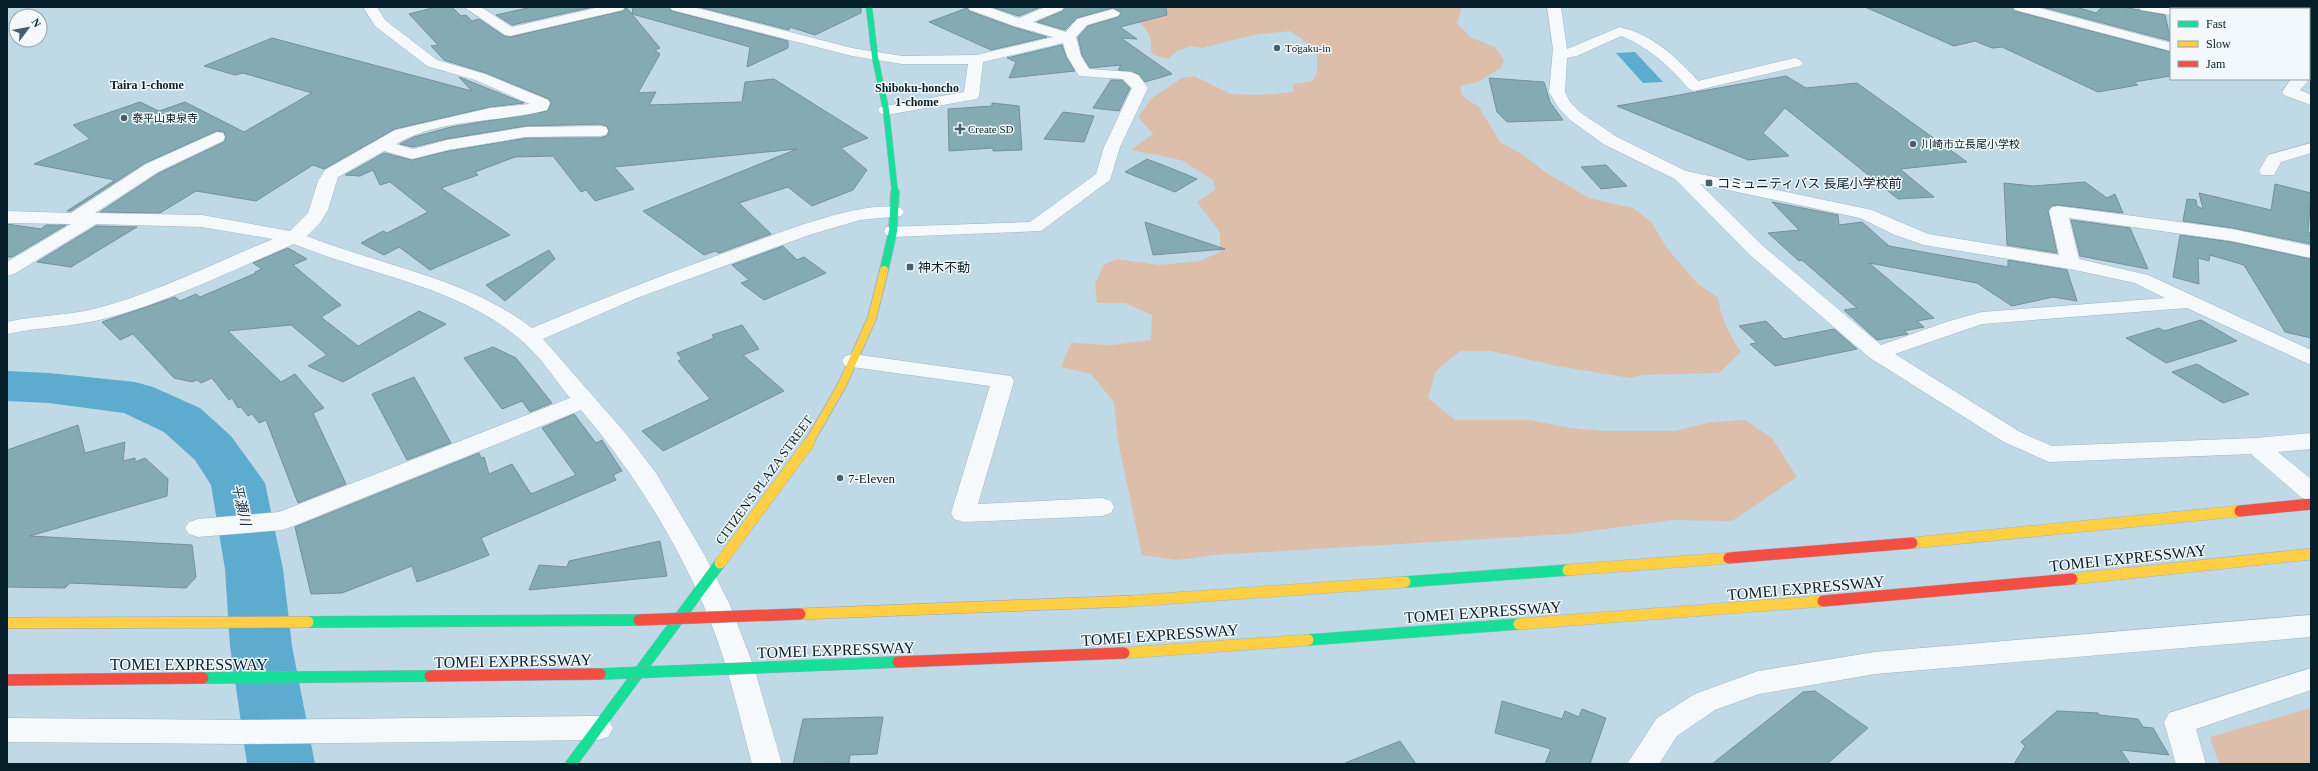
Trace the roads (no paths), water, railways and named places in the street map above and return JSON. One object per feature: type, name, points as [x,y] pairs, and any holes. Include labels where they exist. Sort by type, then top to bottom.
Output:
[{"type":"main road","name":"CITIZEN'S PLAZA STREET","points":[[571,764],[816,434],[853,361],[872,318],[893,231],[895,189],[886,110],[875,57],[869,7]]},
{"type":"main road","points":[[7,623],[592,622],[1132,601],[1694,561],[1913,543],[2311,504]]},
{"type":"main road","name":"TOMEI EXPRESSWAY","points":[[7,680],[610,675],[1124,653],[1731,609],[1950,590],[2311,554]]},
{"type":"street","points":[[7,328],[68,320],[99,314],[147,297],[294,237],[312,221],[320,206],[325,184],[331,174],[402,134],[433,125],[490,113],[541,107],[542,103],[480,77],[432,63],[380,23],[370,7]]},
{"type":"street","points":[[471,7],[510,32],[618,7]]},
{"type":"street","points":[[677,7],[875,57],[902,60],[976,59],[1040,46],[1069,37],[1082,22],[1113,13]]},
{"type":"street","points":[[975,7],[1019,23],[1069,37]]},
{"type":"street","points":[[1019,23],[1057,7]]},
{"type":"street","points":[[1554,7],[1560,54],[1557,91],[1565,107],[1608,139],[1681,175],[1866,214],[1902,231],[1924,239],[2070,263],[2141,279],[2311,358]]},
{"type":"street","points":[[2020,7],[2170,47]]},
{"type":"street","points":[[2146,7],[2170,10]]},
{"type":"street","points":[[1560,54],[1572,53],[1620,31],[1648,42],[1674,62],[1694,86],[1795,63]]},
{"type":"street","points":[[893,231],[1034,227],[1104,176],[1112,147],[1140,88],[1133,78],[1126,75],[1084,73],[1074,56],[1069,37]]},
{"type":"street","points":[[886,110],[971,96],[976,59]]},
{"type":"street","points":[[2300,80],[2290,92],[2311,100]]},
{"type":"street","points":[[383,145],[412,154],[447,145],[526,132],[600,131]]},
{"type":"street","points":[[7,270],[84,218],[152,168],[217,137]]},
{"type":"street","points":[[2268,172],[2274,159],[2311,148]]},
{"type":"street","points":[[1681,175],[1756,250],[1878,353],[2012,437],[2049,454],[2256,446],[2311,441]]},
{"type":"street","points":[[2070,263],[2058,211],[2232,235],[2311,252]]},
{"type":"street","points":[[530,337],[630,294],[795,233],[838,220],[895,212]]},
{"type":"street","points":[[7,217],[202,221],[294,237],[328,251],[437,286],[473,301],[512,323],[530,337],[619,440],[648,479],[707,582],[740,667],[767,764]]},
{"type":"street","points":[[1878,353],[1928,337],[1955,324],[1982,318],[2190,302]]},
{"type":"street","points":[[853,361],[1003,381],[962,513],[1102,507]]},
{"type":"street","points":[[205,528],[282,521],[584,401]]},
{"type":"street","points":[[2256,446],[2311,492]]},
{"type":"street","points":[[1642,764],[1667,727],[1705,702],[1758,683],[1875,663],[2311,626]]},
{"type":"street","points":[[2191,764],[2179,722],[2311,679]]},
{"type":"street","points":[[7,730],[243,732],[598,728]]},
{"type":"water","points":[[1635,52],[1663,82],[1643,83],[1616,53]]},
{"type":"waterway","name":"平瀬川","points":[[7,386],[49,388],[135,398],[182,420],[213,448],[238,483],[254,569],[261,646],[281,764]]},
{"type":"place","name":"Tо̄gaku-in","points":[[1277,48]]},
{"type":"place","name":"泰平山東泉寺","points":[[124,118]]},
{"type":"place","name":"Create SD","points":[[960,129]]},
{"type":"place","name":"川崎市立長尾小学校","points":[[1913,144]]},
{"type":"place","name":"コミュニティバス 長尾小学校前","points":[[1709,183]]},
{"type":"place","name":"神木不動","points":[[910,267]]},
{"type":"place","name":"7-Eleven","points":[[840,478]]},
{"type":"district","name":"Taira 1-chome","points":[[147,85]]},
{"type":"district","name":"Shiboku-honcho 1-chome","points":[[917,95]]}]
